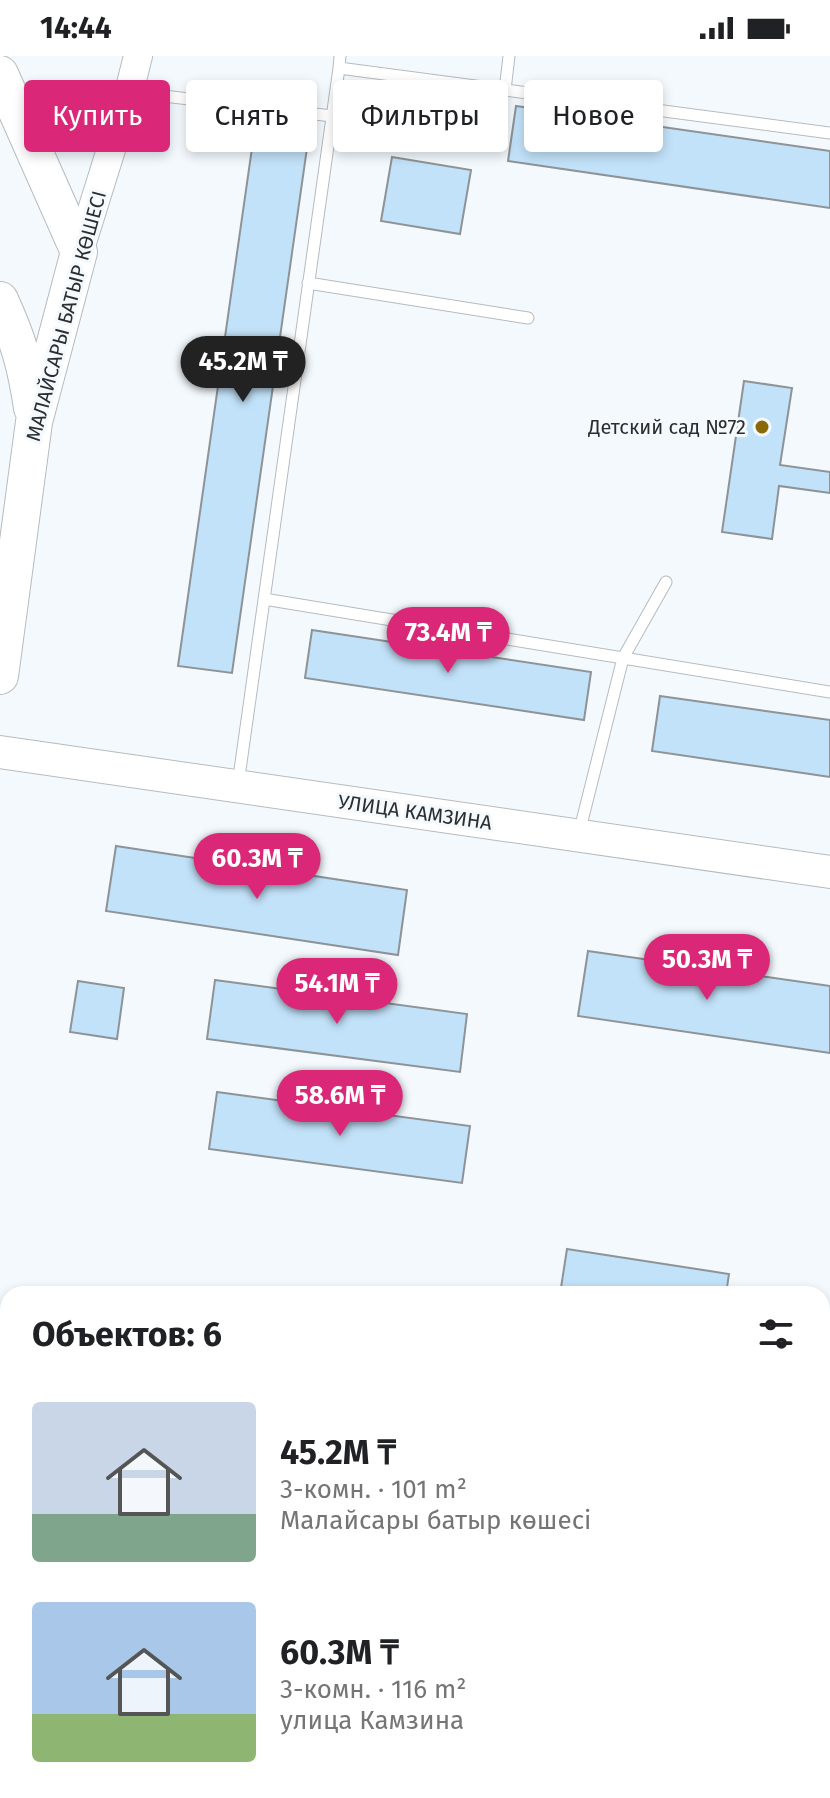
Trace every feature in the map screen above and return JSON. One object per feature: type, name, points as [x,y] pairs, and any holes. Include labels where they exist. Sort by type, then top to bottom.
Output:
[{"type":"main road","points":[[0,74],[79,252]]},
{"type":"main road","name":"МАЛАЙСАРЫ БАТЫР КӨШЕСІ","points":[[0,676],[34,422],[79,252]]},
{"type":"main road","points":[[0,300],[20,346],[34,422]]},
{"type":"main road","name":"УЛИЦА КАМЗИНА","points":[[0,752],[830,872]]},
{"type":"street","name":"МАЛАЙСАРЫ БАТЫР КӨШЕСІ","points":[[132,80],[138,56]]},
{"type":"street","name":"МАЛАЙСАРЫ БАТЫР КӨШЕСІ","points":[[79,252],[110,152]]},
{"type":"lane","points":[[506,80],[509,56]]},
{"type":"lane","points":[[238,786],[340,62],[446,80]]},
{"type":"lane","points":[[508,90],[830,133]]},
{"type":"lane","points":[[170,97],[332,116]]},
{"type":"lane","points":[[308,283],[528,318]]},
{"type":"lane","points":[[579,836],[623,658],[666,582]]},
{"type":"lane","points":[[264,599],[830,692]]},
{"type":"building","points":[[516,106],[524,107],[524,152],[663,152],[663,127],[830,151],[830,208],[508,161]]},
{"type":"building","points":[[251,152],[306,152],[232,673],[178,666]]},
{"type":"building","points":[[392,157],[471,170],[460,234],[381,221]]},
{"type":"building","name":"Детский сад №72","points":[[744,381],[792,388],[780,465],[830,472],[830,493],[779,486],[772,539],[722,532]]},
{"type":"building","points":[[312,630],[591,672],[584,720],[305,678]]},
{"type":"building","points":[[660,696],[830,720],[830,777],[652,751]]},
{"type":"building","points":[[116,846],[407,890],[398,955],[106,911]]},
{"type":"building","points":[[588,951],[830,986],[830,1053],[578,1016]]},
{"type":"building","points":[[215,980],[467,1014],[460,1072],[207,1039]]},
{"type":"building","points":[[78,981],[124,988],[117,1039],[70,1032]]},
{"type":"building","points":[[217,1092],[470,1126],[462,1183],[209,1149]]},
{"type":"building","points":[[567,1249],[729,1274],[727,1286],[561,1286]]},
{"type":"place","name":"Детский сад №72","points":[[762,427]]}]
